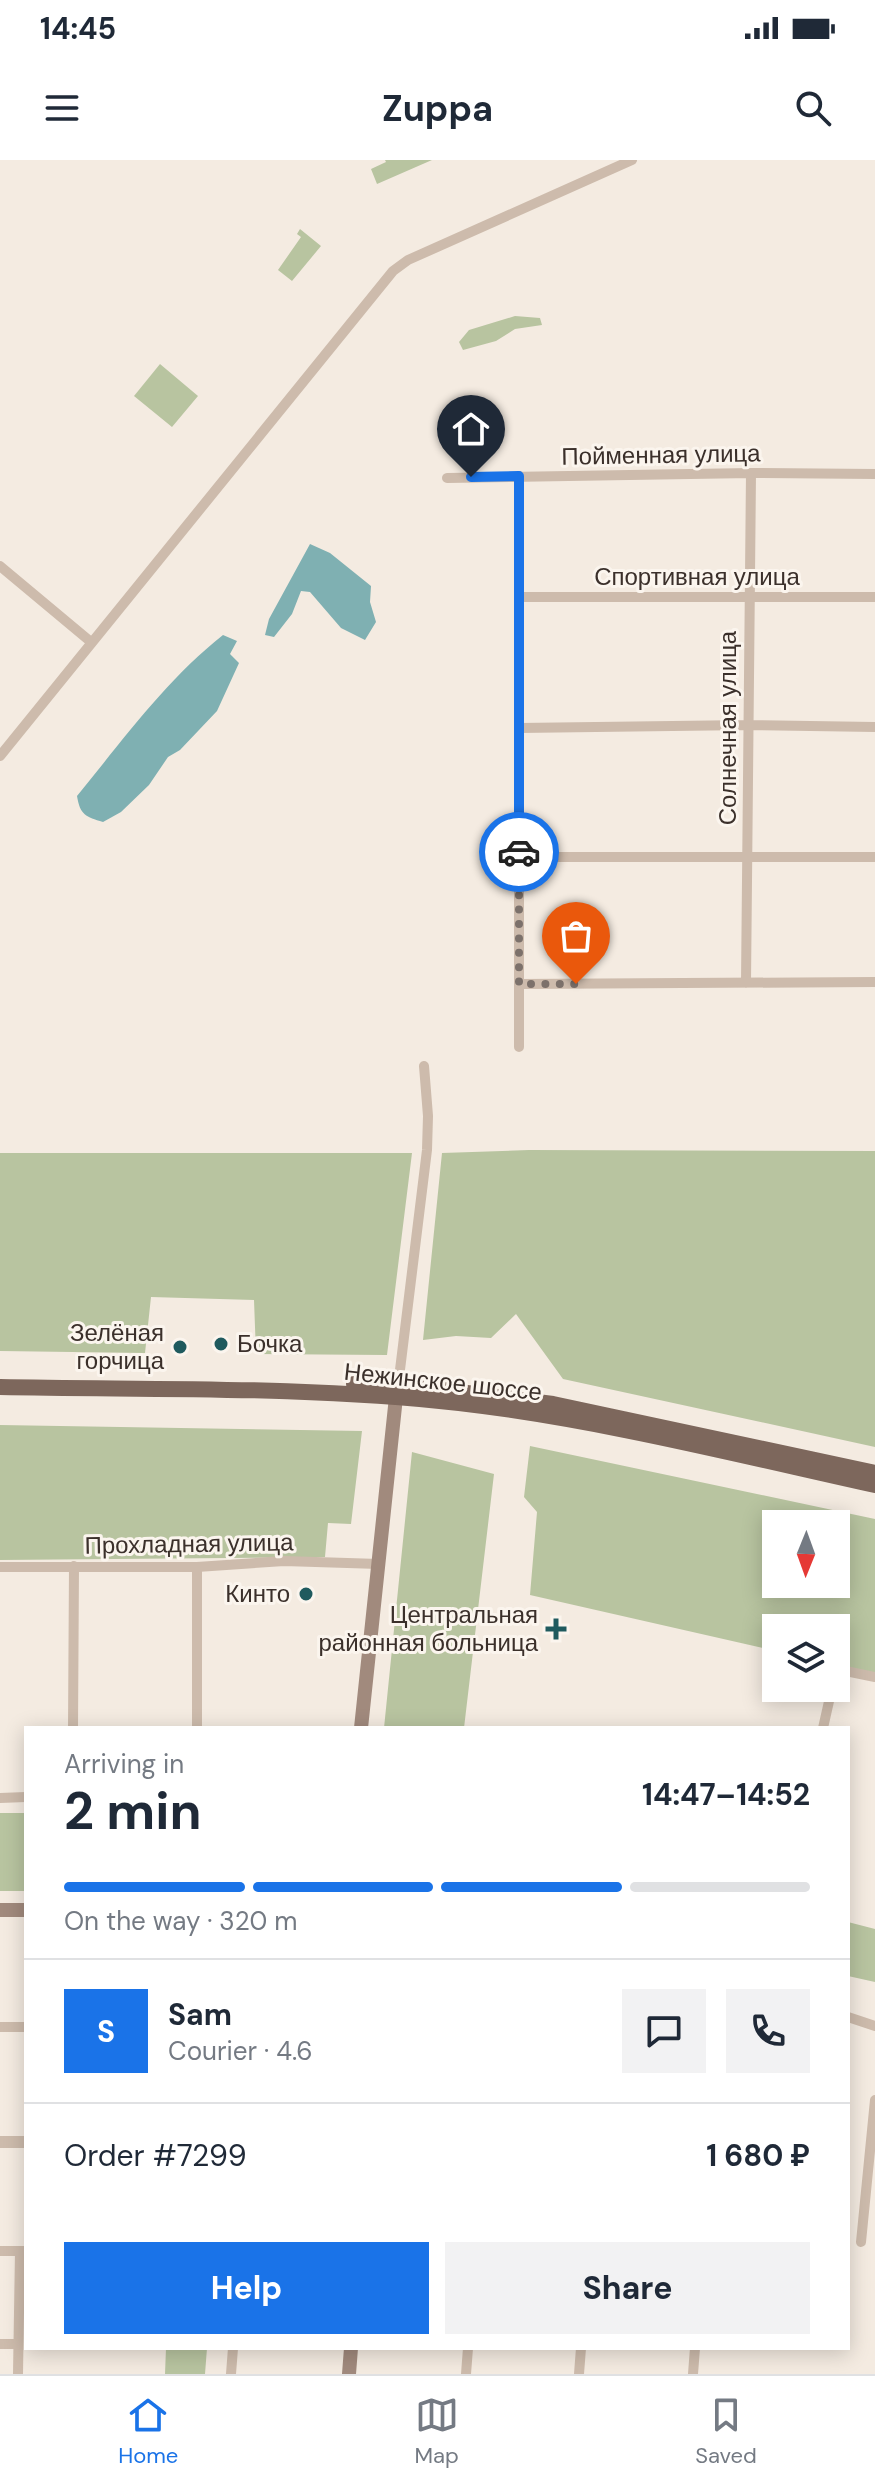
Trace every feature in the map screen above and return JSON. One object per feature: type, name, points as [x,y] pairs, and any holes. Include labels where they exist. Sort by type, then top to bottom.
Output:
[{"type":"main road","name":"Нежинское шоссе","points":[[0,1378],[397,1391],[553,1404],[875,1473]]},
{"type":"main road","name":"Нежинское шоссе","points":[[0,1387],[309,1393],[397,1391],[561,1418],[875,1485]]},
{"type":"main road","points":[[361,1726],[397,1391]]},
{"type":"main road","points":[[0,1910],[24,1910]]},
{"type":"main road","points":[[349,2374],[351,2350]]},
{"type":"street","points":[[0,755],[393,271],[408,260],[632,160]]},
{"type":"street","name":"Солнечная улица","points":[[746,983],[751,473]]},
{"type":"street","name":"Пойменная улица","points":[[447,478],[875,474]]},
{"type":"street","points":[[519,476],[519,1047]]},
{"type":"street","points":[[0,566],[91,642]]},
{"type":"street","name":"Спортивная улица","points":[[519,597],[875,597]]},
{"type":"street","points":[[519,728],[875,727]]},
{"type":"street","points":[[519,857],[875,857]]},
{"type":"street","points":[[519,984],[875,982]]},
{"type":"street","points":[[397,1391],[427,1150],[424,1066]]},
{"type":"street","name":"Прохладная улица","points":[[0,1567],[197,1567],[258,1562],[379,1564]]},
{"type":"street","points":[[73,1726],[74,1566]]},
{"type":"street","points":[[197,1567],[197,1726]]},
{"type":"street","points":[[850,1672],[875,1677]]},
{"type":"street","points":[[823,1726],[829,1702]]},
{"type":"street","points":[[0,1798],[24,1797]]},
{"type":"street","points":[[850,2018],[875,2026]]},
{"type":"street","points":[[0,2027],[24,2027]]},
{"type":"street","points":[[861,2242],[875,2100]]},
{"type":"street","points":[[0,2142],[24,2142]]},
{"type":"street","points":[[0,2251],[23,2251],[18,2374]]},
{"type":"street","points":[[0,2344],[18,2344]]},
{"type":"street","points":[[231,2374],[233,2350]]},
{"type":"street","points":[[466,2374],[468,2350]]},
{"type":"street","points":[[579,2374],[581,2350]]},
{"type":"street","points":[[693,2374],[695,2350]]},
{"type":"green space","points":[[385,160],[432,160],[377,184],[371,169]]},
{"type":"green space","points":[[300,229],[321,246],[292,281],[278,270],[301,237],[297,234]]},
{"type":"green space","points":[[515,316],[540,318],[542,325],[515,329],[496,341],[463,350],[459,342],[469,330]]},
{"type":"green space","points":[[160,364],[198,396],[172,427],[134,396]]},
{"type":"green space","points":[[529,1150],[875,1151],[875,1447],[563,1379],[516,1314],[491,1338],[456,1336],[423,1340],[442,1153]]},
{"type":"green space","points":[[0,1153],[412,1153],[387,1355],[256,1354],[254,1300],[151,1297],[145,1353],[0,1351]]},
{"type":"green space","points":[[0,1425],[362,1431],[351,1524],[328,1523],[325,1557],[0,1560]]},
{"type":"green space","points":[[530,1446],[832,1510],[762,1510],[762,1598],[850,1598],[850,1514],[875,1519],[875,1674],[850,1668],[850,1614],[762,1614],[762,1648],[530,1595],[537,1512],[524,1497]]},
{"type":"green space","points":[[412,1452],[494,1474],[464,1726],[384,1726]]},
{"type":"green space","points":[[0,1813],[24,1813],[24,1891],[0,1891]]},
{"type":"green space","points":[[850,1923],[875,1929],[875,1982],[850,1976]]},
{"type":"green space","points":[[166,2350],[207,2350],[205,2374],[165,2374]]},
{"type":"water","points":[[310,544],[330,553],[371,586],[370,602],[376,622],[365,640],[341,628],[310,592],[301,591],[292,614],[274,637],[265,635],[269,619]]},
{"type":"water","points":[[223,635],[237,641],[230,654],[239,663],[217,711],[180,750],[168,757],[149,785],[121,812],[103,822],[85,814],[77,796],[164,691]]},
{"type":"way so far","points":[[519,852],[519,984],[576,984]]},
{"type":"place","name":"Бочка","points":[[221,1344]]},
{"type":"place","name":"Зелёная горчица","points":[[180,1347]]},
{"type":"place","name":"Кинто","points":[[306,1594]]},
{"type":"place","name":"Центральная районная больница","points":[[556,1629]]},
{"type":"route","points":[[471,477],[519,476],[519,852]]}]
